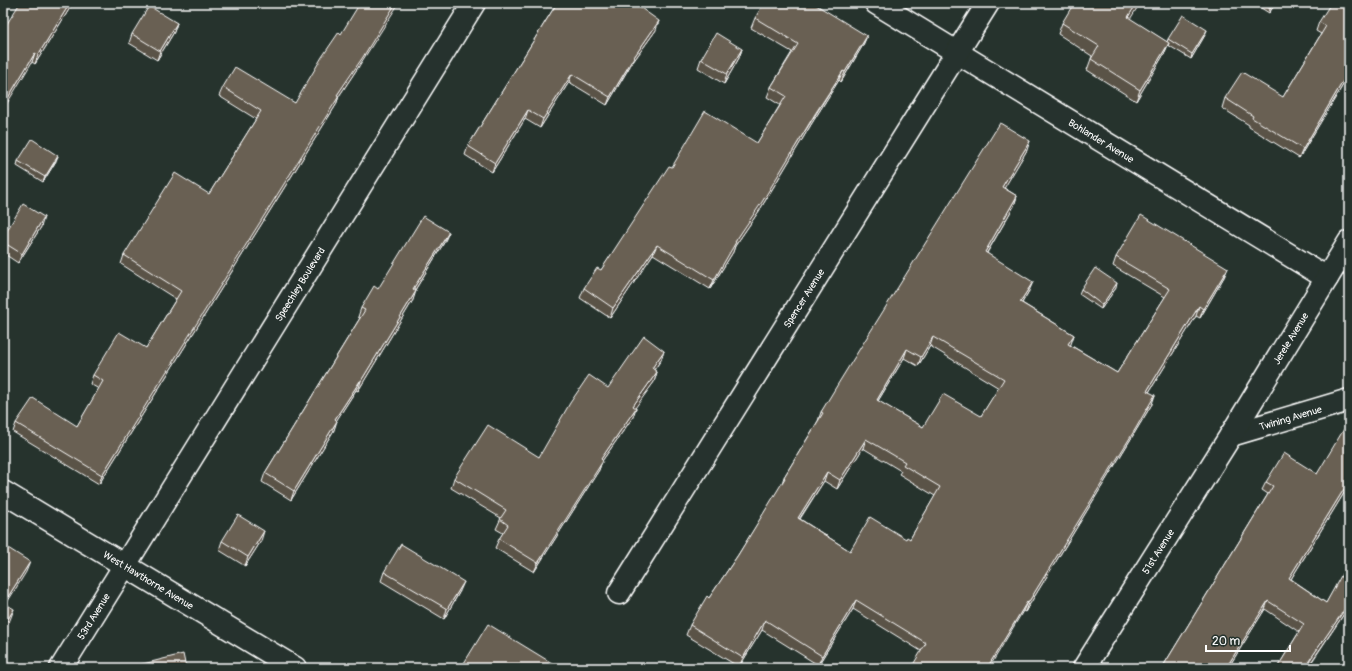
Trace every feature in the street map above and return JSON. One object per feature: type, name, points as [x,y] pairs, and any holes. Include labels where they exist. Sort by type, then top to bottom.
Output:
[{"type":"street","name":"Speechley Boulevard","points":[[125,564],[474,3]]},
{"type":"street","name":"Bohlander Avenue","points":[[876,3],[958,51],[1327,278]]},
{"type":"street","name":"Spencer Avenue","points":[[618,593],[988,3]]},
{"type":"street","name":"Jerele Avenue","points":[[1231,435],[1349,242]]},
{"type":"street","name":"Twining Avenue","points":[[1231,435],[1349,400]]},
{"type":"street","name":"51st Avenue","points":[[1084,668],[1231,435]]},
{"type":"street","name":"West Hawthorne Avenue","points":[[3,492],[125,564],[295,668]]},
{"type":"street","name":"53rd Avenue","points":[[61,668],[125,564]]},
{"type":"building","points":[[20,3],[70,3],[38,55],[35,53],[3,106],[3,30]]},
{"type":"building","points":[[360,3],[396,3],[363,57],[337,95],[339,96],[102,475],[16,423],[33,398],[77,426],[103,381],[93,375],[119,332],[146,348],[181,291],[124,255],[175,173],[209,194],[261,111],[223,87],[235,67],[295,103],[322,57],[339,32],[341,34]]},
{"type":"building","points":[[557,3],[634,3],[659,21],[634,57],[610,97],[572,74],[543,119],[528,110],[495,163],[468,146]]},
{"type":"building","points":[[764,3],[813,3],[867,36],[845,72],[843,71],[815,114],[762,202],[735,242],[714,280],[657,245],[613,308],[584,288],[597,268],[601,270],[669,166],[672,167],[705,111],[757,143],[786,96],[771,87],[798,44],[755,18]]},
{"type":"building","points":[[1074,3],[1137,3],[1128,17],[1169,43],[1140,90],[1091,59],[1099,46],[1062,23]]},
{"type":"building","points":[[1262,3],[1274,3],[1270,9]]},
{"type":"building","points":[[1331,3],[1349,3],[1349,71],[1303,149],[1252,118],[1253,116],[1225,98],[1242,72],[1283,97],[1326,26],[1319,22]]},
{"type":"building","points":[[149,6],[177,23],[160,51],[132,34]]},
{"type":"building","points":[[1183,15],[1207,30],[1192,54],[1168,39]]},
{"type":"building","points":[[716,33],[742,49],[727,74],[701,59]]},
{"type":"building","points":[[1000,123],[1030,141],[1002,187],[1017,196],[985,252],[1033,282],[1020,302],[1074,335],[1068,344],[1117,373],[1170,289],[1116,257],[1141,215],[1228,268],[1203,309],[1199,306],[1147,391],[1155,395],[1136,428],[987,668],[911,668],[926,643],[856,600],[822,656],[765,620],[743,658],[690,625],[707,596],[709,598],[738,555],[785,478],[784,477],[823,413],[821,412]],"holes":[[[933,337],[1004,379],[981,416],[943,394],[923,427],[877,400],[907,349],[921,357]],[[866,439],[905,462],[903,465],[940,487],[910,539],[907,537],[906,539],[870,517],[850,551],[798,518],[827,472],[840,480]]]},
{"type":"building","points":[[32,139],[58,156],[45,177],[18,161]]},
{"type":"building","points":[[23,204],[44,217],[22,254],[3,242],[3,237]]},
{"type":"building","points":[[423,216],[449,232],[413,289],[416,291],[361,381],[335,419],[337,421],[294,491],[265,473],[365,310],[361,308],[374,286],[378,289]]},
{"type":"building","points":[[1095,268],[1117,283],[1102,305],[1081,289]]},
{"type":"building","points":[[644,336],[664,351],[652,368],[657,372],[633,406],[636,408],[601,459],[603,461],[538,563],[499,539],[508,525],[500,519],[506,510],[454,478],[488,425],[539,457],[570,403],[589,375],[608,388]]},
{"type":"building","points":[[1344,429],[1349,432],[1349,481],[1289,578],[1326,603],[1348,563],[1349,564],[1349,603],[1309,661],[1314,664],[1312,668],[1277,668],[1304,624],[1268,601],[1226,668],[1162,668],[1273,486],[1266,482],[1284,453],[1317,474]]},
{"type":"building","points":[[238,515],[264,531],[248,557],[222,541]]},
{"type":"building","points":[[401,544],[464,582],[447,609],[384,572]]},
{"type":"building","points":[[8,548],[30,562],[4,603],[14,609],[3,627],[3,557]]},
{"type":"building","points":[[488,624],[560,668],[461,668]]},
{"type":"building","points":[[183,654],[186,668],[127,668]]}]
